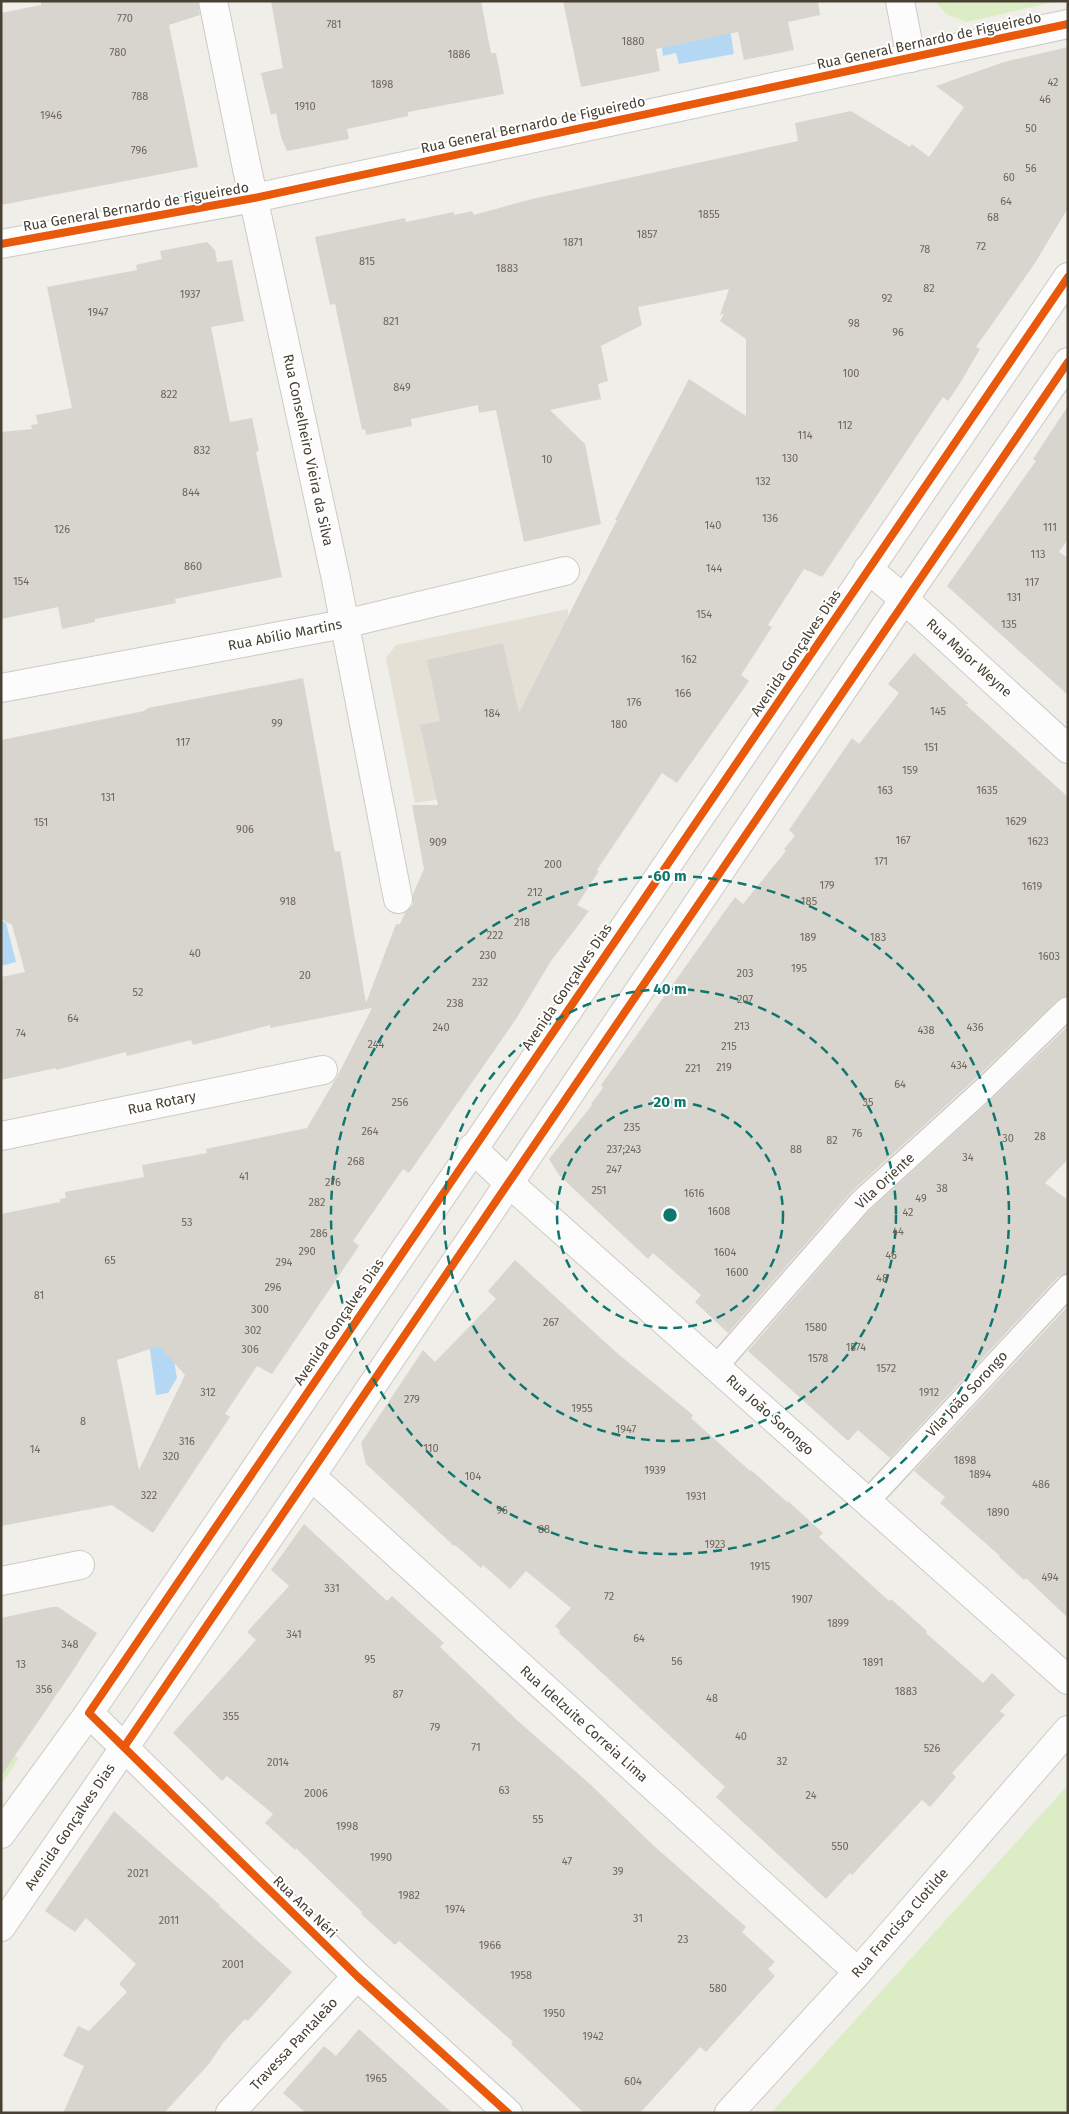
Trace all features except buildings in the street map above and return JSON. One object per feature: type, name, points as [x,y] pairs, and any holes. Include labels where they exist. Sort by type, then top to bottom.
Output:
[{"type":"street","name":"Rua Conselheiro Vieira da Silva","points":[[214,1],[344,624],[398,899]]},
{"type":"street","points":[[900,1],[911,58]]},
{"type":"street","name":"Rua General Bernardo de Figueiredo","points":[[1,244],[254,198],[1068,24]]},
{"type":"street","name":"Avenida Gonçalves Dias","points":[[1,1834],[89,1713],[472,1148],[1068,277]]},
{"type":"street","name":"Avenida Gonçalves Dias","points":[[1,1928],[510,1184],[904,599],[1068,362]]},
{"type":"street","name":"Rua Major Weyne","points":[[868,569],[904,599],[1068,749]]},
{"type":"street","name":"Rua Abílio Martins","points":[[1,688],[344,624],[566,571]]},
{"type":"street","name":"Rua Rotary","points":[[1,1136],[323,1070]]},
{"type":"street","name":"Rua João Sorongo","points":[[472,1148],[510,1184],[1068,1680]]},
{"type":"street","name":"Rua Idelzuite Correia Lima","points":[[311,1476],[858,1972]]},
{"type":"street","points":[[1,1581],[80,1564]]},
{"type":"street","name":"Rua Ana Néri","points":[[89,1713],[358,1976],[508,2113]]},
{"type":"street","name":"Rua Francisca Clotilde","points":[[729,2113],[858,1972],[1068,1730]]},
{"type":"street","name":"Travessa Pantaleão","points":[[230,2113],[358,1976]]},
{"type":"lane","name":"Vila Oriente","points":[[716,1367],[860,1202],[984,1089],[1066,1009],[1068,1010]]},
{"type":"lane","name":"Vila João Sorongo","points":[[867,1502],[1068,1286]]},
{"type":"shaded area","points":[[568,609],[564,674],[487,792],[415,803],[386,658],[396,645]]},
{"type":"green space","points":[[935,1],[1058,1],[967,22],[946,14]]},
{"type":"green space","points":[[1,1751],[19,1758],[1,1785]]},
{"type":"green space","points":[[1068,1785],[1068,2113],[771,2113]]},
{"type":"water","points":[[729,23],[734,54],[679,64],[676,53],[663,56],[660,36]]},
{"type":"water","points":[[1,920],[6,923],[16,962],[1,966]]},
{"type":"water","points":[[170,1339],[177,1378],[168,1393],[156,1395],[149,1342]]},
{"type":"cycle path","points":[[1,244],[254,198],[1068,24]]},
{"type":"cycle path","points":[[508,2113],[357,1976],[89,1713],[1068,277]]},
{"type":"cycle path","points":[[124,1747],[1068,362]]}]
